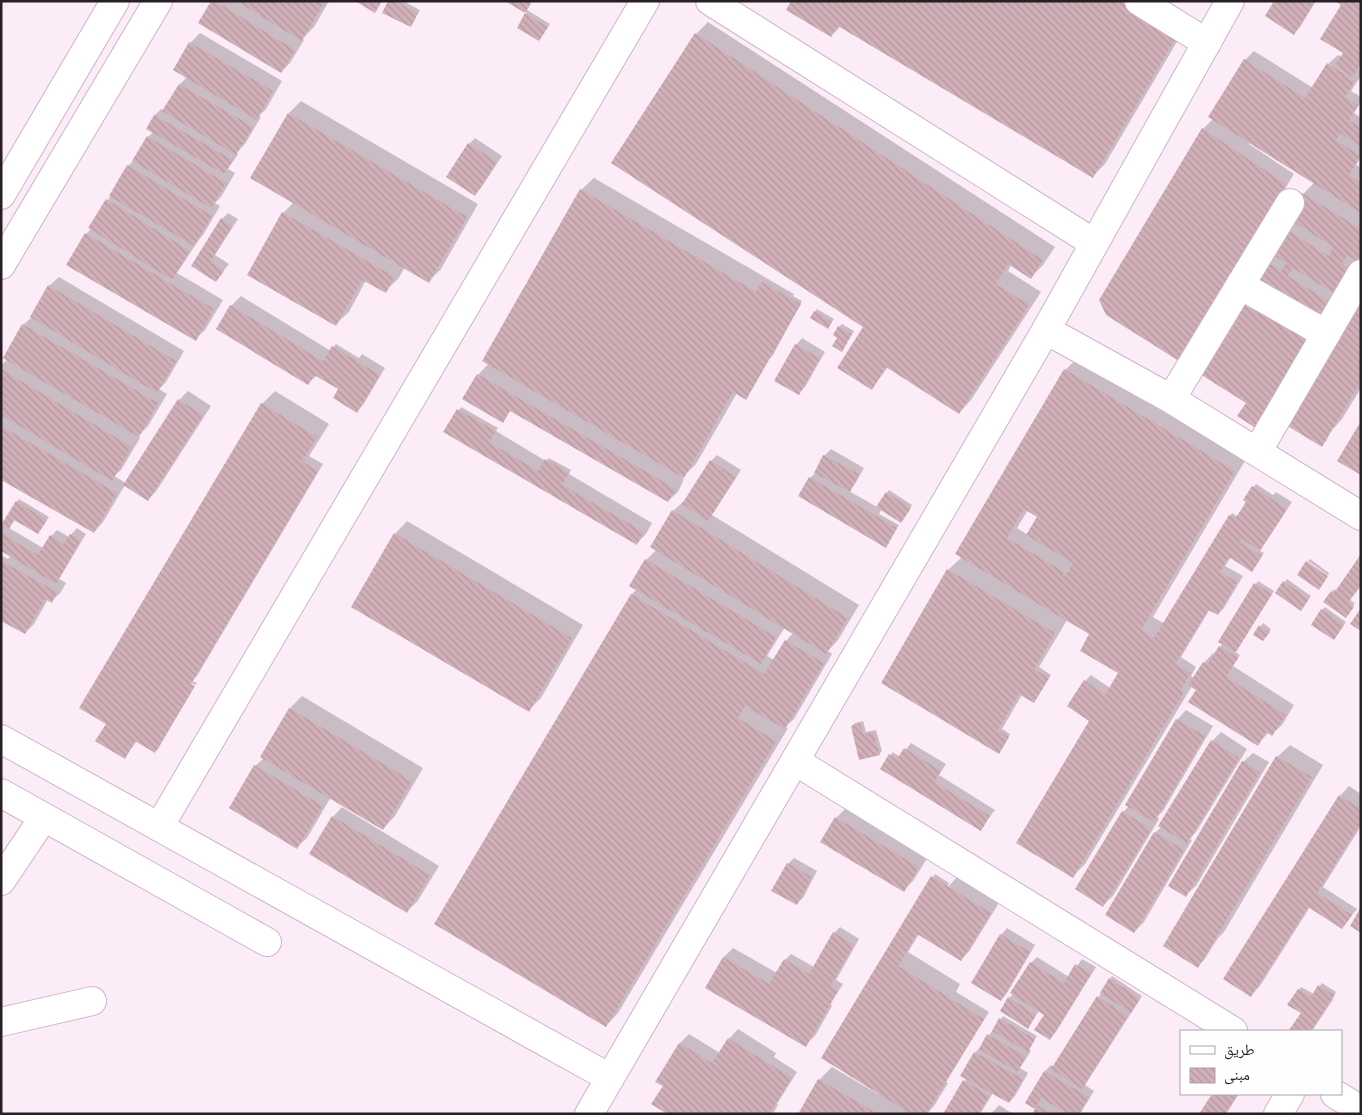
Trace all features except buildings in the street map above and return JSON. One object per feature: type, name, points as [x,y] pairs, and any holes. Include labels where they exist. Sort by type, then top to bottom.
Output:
[{"type":"street","points":[[1,195],[115,1]]},
{"type":"street","points":[[1,265],[158,1]]},
{"type":"street","points":[[159,827],[645,1]]},
{"type":"street","points":[[710,1],[1094,243]]},
{"type":"street","points":[[1139,1],[1207,43]]},
{"type":"street","points":[[589,1114],[1046,330],[1230,1]]},
{"type":"street","points":[[1171,399],[1290,203]]},
{"type":"street","points":[[1257,452],[1361,274]]},
{"type":"street","points":[[1240,284],[1326,334]]},
{"type":"street","points":[[1046,330],[1171,399],[1361,516]]},
{"type":"street","points":[[1,739],[610,1078]]},
{"type":"street","points":[[795,761],[1231,1030]]},
{"type":"street","points":[[1,793],[267,942]]},
{"type":"street","points":[[1,880],[44,817]]},
{"type":"street","points":[[1,1022],[92,1001]]},
{"type":"street","points":[[1278,1114],[1289,1095]]},
{"type":"street","points":[[1337,1095],[1361,1110]]}]
